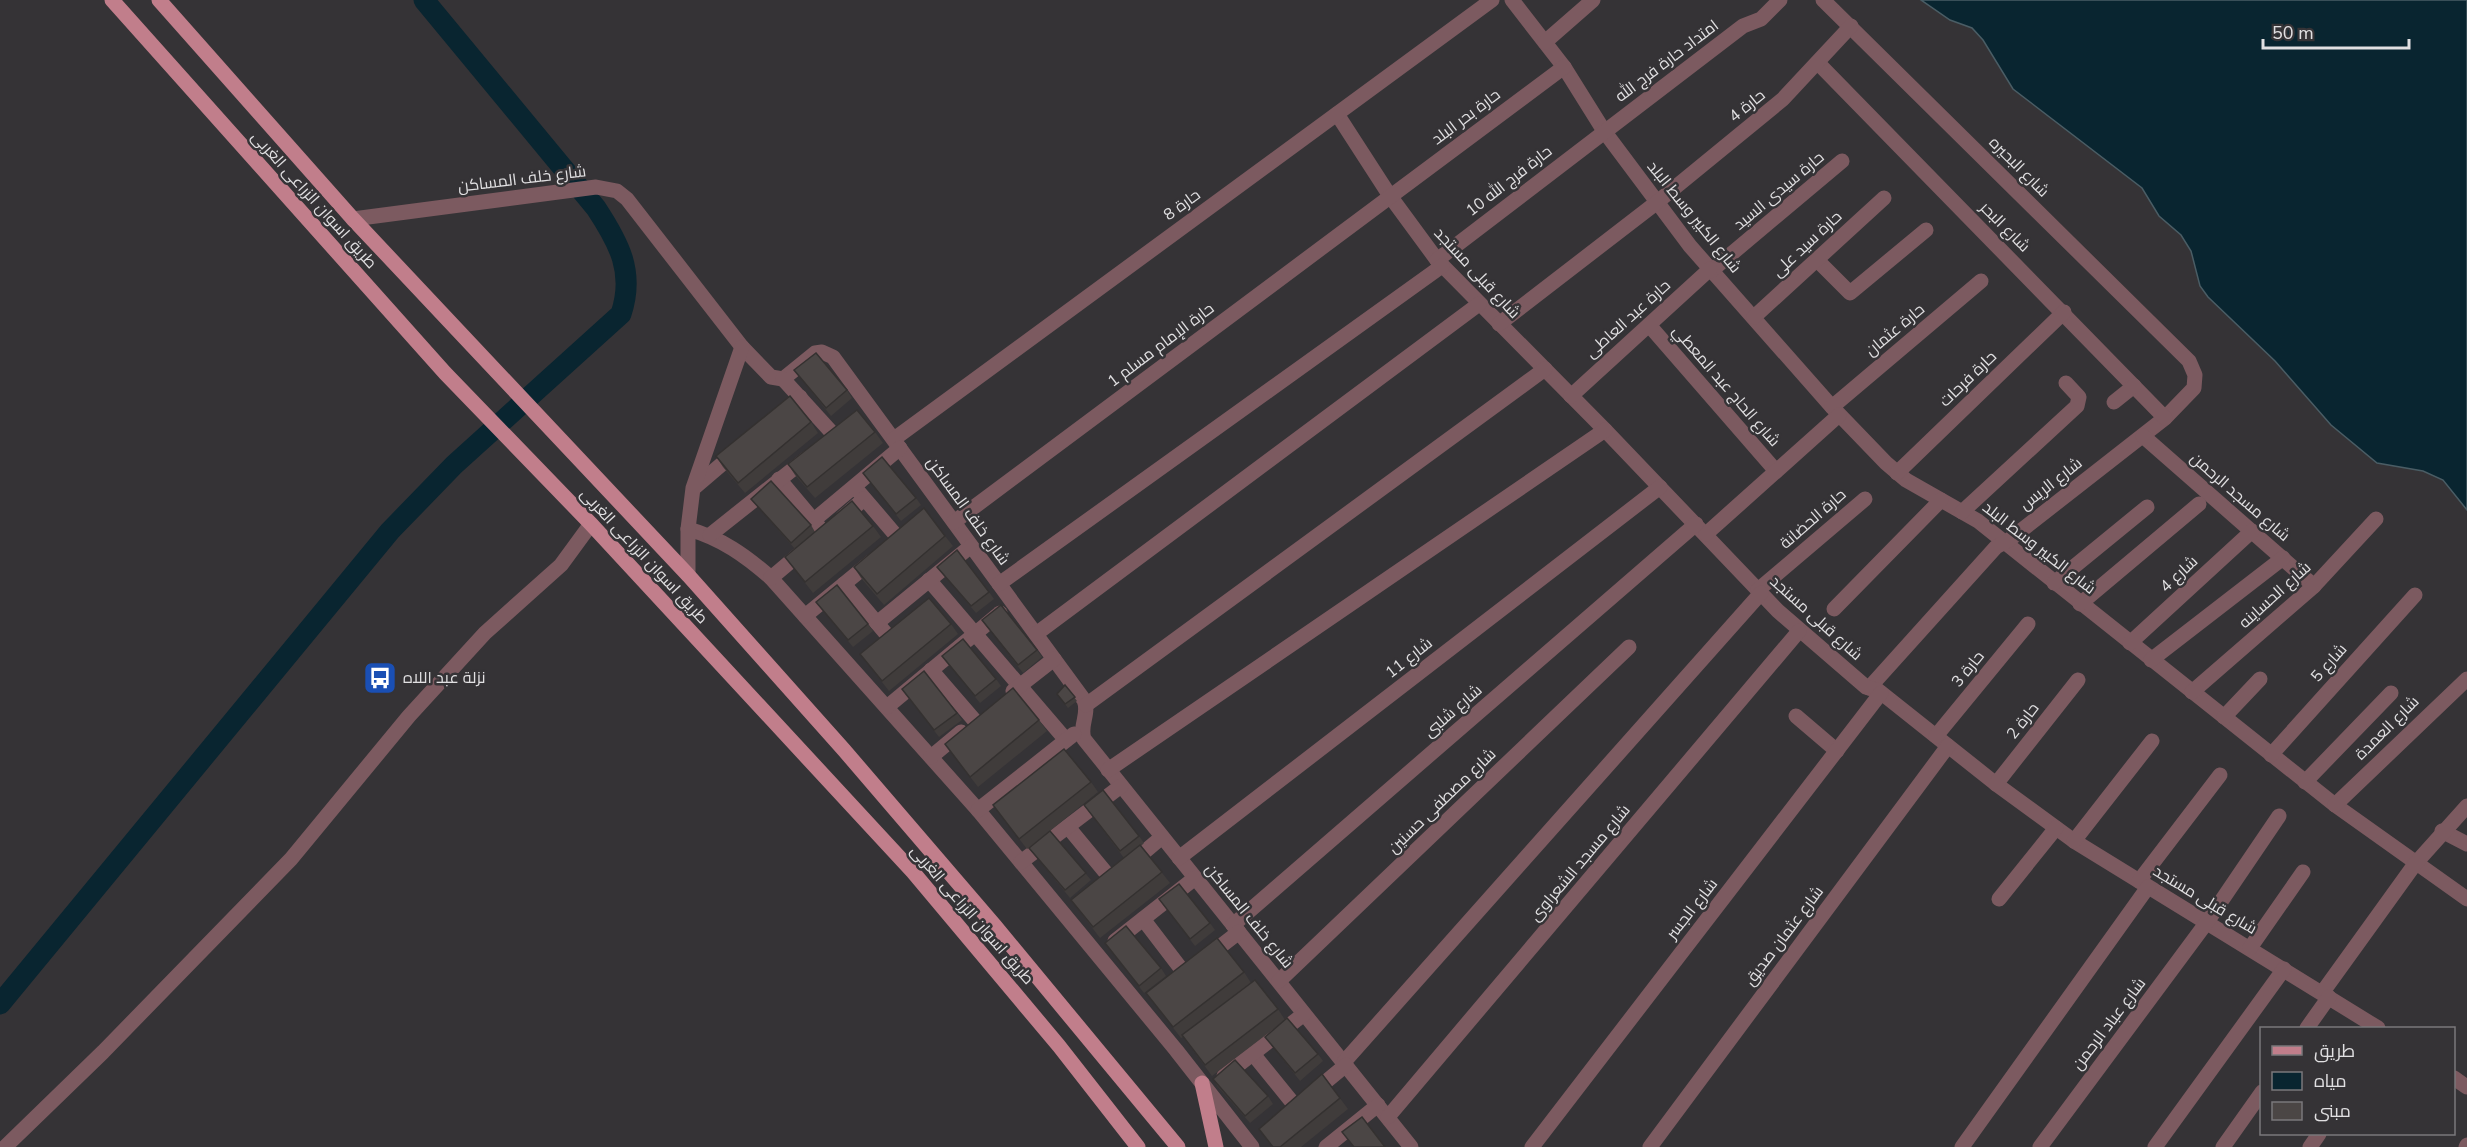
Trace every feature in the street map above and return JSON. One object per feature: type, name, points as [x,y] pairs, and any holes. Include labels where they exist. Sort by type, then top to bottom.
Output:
[{"type":"main road","name":"طريق اسوان الزراعى الغربى","points":[[112,0],[445,373],[591,524],[945,909],[1059,1046],[1138,1147]]},
{"type":"main road","name":"طريق اسوان الزراعى الغربى","points":[[159,0],[352,219],[688,575],[980,908],[1178,1147]]},
{"type":"main road","points":[[1205,1086],[1216,1147]]},
{"type":"street","name":"حارة 8","points":[[814,520],[854,487],[897,444],[1492,0]]},
{"type":"street","name":"شارع الكبير وسط البلد","points":[[1512,0],[1564,67],[1604,131],[1656,203],[1710,270],[1835,411],[1897,473],[1962,512],[2004,542],[2305,782],[2415,864],[2467,899]]},
{"type":"street","points":[[1545,42],[1593,0]]},
{"type":"street","name":"امتداد حارة فرج الله","points":[[1604,131],[1743,26],[1761,19],[1780,0]]},
{"type":"street","name":"شارع البحيره","points":[[1823,0],[2189,361]]},
{"type":"street","name":"حارة 4","points":[[1656,203],[1783,99],[1851,26]]},
{"type":"street","name":"شارع البحر","points":[[1818,63],[2064,312],[2165,418]]},
{"type":"street","name":"حارة بحر البلد","points":[[1390,196],[1564,67]]},
{"type":"street","name":"شارع قبلى مستجد","points":[[1337,114],[1390,196],[1439,263],[1605,430],[1799,631],[1996,784],[2074,841],[2375,1027]]},
{"type":"street","name":"حارة فرج الله 10","points":[[999,584],[1439,263],[1604,131]]},
{"type":"street","name":"حارة سيدى السيد","points":[[1710,270],[1842,161]]},
{"type":"street","name":"شارع خلف المساكن","points":[[352,219],[588,188],[610,189],[627,200],[742,347],[771,377],[783,379],[809,356],[822,352],[828,354],[866,410],[897,444],[937,508],[954,522],[1086,705]]},
{"type":"street","name":"حارة الإمام مسلم 1","points":[[954,522],[1390,196]]},
{"type":"street","name":"حارة سيد على","points":[[1754,317],[1884,198]]},
{"type":"street","points":[[1499,324],[1656,203]]},
{"type":"street","points":[[1817,260],[1850,293],[1926,230]]},
{"type":"street","name":"حارة عبد العاطى","points":[[1571,396],[1710,270]]},
{"type":"street","name":"حارة عثمان","points":[[1701,529],[1776,471],[1835,411],[1981,281]]},
{"type":"street","points":[[1036,634],[1479,304]]},
{"type":"street","name":"حارة فرحات","points":[[1897,473],[2064,312]]},
{"type":"street","name":"شارع الحاج عبد المعطي","points":[[1649,325],[1776,471]]},
{"type":"street","points":[[688,575],[688,529],[693,488],[742,347]]},
{"type":"street","name":"شارع الريس","points":[[1875,690],[1996,547],[2165,418],[2194,388],[2195,375],[2189,361]]},
{"type":"street","points":[[978,810],[1081,728],[1086,705],[1545,369]]},
{"type":"street","points":[[710,536],[830,439],[800,397],[783,379]]},
{"type":"street","points":[[1962,512],[2077,406],[2079,397],[2066,383]]},
{"type":"street","points":[[2114,402],[2134,386]]},
{"type":"street","points":[[764,428],[800,397]]},
{"type":"street","points":[[1108,770],[1605,430]]},
{"type":"street","name":"شارع مسجد الرحمن","points":[[2142,436],[2314,586]]},
{"type":"street","points":[[693,488],[747,442]]},
{"type":"street","points":[[779,479],[825,533]]},
{"type":"street","points":[[805,616],[894,543],[854,487]]},
{"type":"street","name":"شارع 11","points":[[1179,858],[1660,487]]},
{"type":"street","points":[[771,579],[864,499]]},
{"type":"street","name":"حارة الحضانة","points":[[1253,1054],[1291,1111],[1345,1064],[1760,591],[1865,499]]},
{"type":"street","points":[[1834,609],[1941,500]]},
{"type":"street","points":[[2080,604],[2199,504]]},
{"type":"street","points":[[2054,583],[2146,507]]},
{"type":"street","name":"شارع الحساينه","points":[[2192,692],[2314,586],[2376,519]]},
{"type":"street","points":[[5,1147],[160,995],[291,859],[409,716],[492,626],[561,565],[591,524]]},
{"type":"street","points":[[688,529],[710,536],[752,562],[771,579],[931,756],[1021,862],[1070,912],[1097,955],[1181,1047],[1205,1086],[1254,1143]]},
{"type":"street","name":"شارع شلبى","points":[[1143,919],[1181,977],[1701,529]]},
{"type":"street","name":"شارع 4","points":[[2130,643],[2252,531]]},
{"type":"street","points":[[877,623],[971,546]]},
{"type":"street","points":[[2151,660],[2283,558]]},
{"type":"street","points":[[929,580],[936,597],[975,634],[1066,740]]},
{"type":"street","points":[[844,584],[877,623],[893,633],[851,667]]},
{"type":"street","name":"شارع 5","points":[[2271,755],[2415,596]]},
{"type":"street","points":[[887,707],[1012,602]]},
{"type":"street","name":"حارة 3","points":[[1942,741],[2028,624]]},
{"type":"street","name":"شارع مسجد الشعراوى","points":[[1388,1118],[1799,631]]},
{"type":"street","name":"شارع مصطفى حسنين","points":[[1272,979],[1629,647]]},
{"type":"street","points":[[1002,700],[1054,659]]},
{"type":"street","points":[[931,670],[980,718],[931,756]]},
{"type":"street","name":"شارع العمدة","points":[[2335,805],[2467,678]]},
{"type":"street","points":[[2224,717],[2260,679]]},
{"type":"street","name":"حارة 2","points":[[1996,784],[2078,680]]},
{"type":"street","name":"شارع الجسر","points":[[1532,1147],[1836,751],[1875,690]]},
{"type":"street","points":[[2305,782],[2391,693]]},
{"type":"street","points":[[1796,716],[1836,751]]},
{"type":"street","name":"شارع خلف المساكن","points":[[1081,728],[1084,739],[1236,929],[1272,979],[1304,1014],[1411,1147]]},
{"type":"street","name":"شارع عثمان صديق","points":[[1650,1147],[1942,741]]},
{"type":"street","points":[[2074,841],[2152,741]]},
{"type":"street","points":[[1962,1147],[2220,775]]},
{"type":"street","points":[[1021,862],[1121,786]]},
{"type":"street","points":[[2308,1027],[2325,995],[2415,864],[2442,831],[2467,806]]},
{"type":"street","name":"شارع عباد الرحمن","points":[[2040,1147],[2206,922],[2279,816]]},
{"type":"street","points":[[1068,827],[1107,883],[1162,837]]},
{"type":"street","points":[[1999,898],[2056,828]]},
{"type":"street","points":[[2442,831],[2467,844]]},
{"type":"street","points":[[2250,948],[2303,872]]},
{"type":"street","points":[[1097,955],[1195,878]]},
{"type":"street","points":[[2155,1147],[2284,969]]},
{"type":"street","points":[[1205,1086],[1253,1054],[1304,1014]]},
{"type":"street","points":[[2223,1147],[2260,1095]]},
{"type":"street","points":[[1326,1147],[1378,1105]]},
{"type":"water","points":[[1921,0],[2467,0],[2467,510],[2443,480],[2423,471],[2377,463],[2331,425],[2275,361],[2208,297],[2200,286],[2191,251],[2181,235],[2159,216],[2142,188],[2013,89],[1983,40],[1972,28],[1950,20]]},
{"type":"building","points":[[816,353],[847,390],[826,408],[794,370]]},
{"type":"building","points":[[790,396],[811,422],[738,483],[716,456]]},
{"type":"building","points":[[857,410],[875,432],[807,487],[788,464]]},
{"type":"building","points":[[882,457],[916,498],[896,514],[863,473]]},
{"type":"building","points":[[771,481],[811,525],[791,543],[751,499]]},
{"type":"building","points":[[852,501],[873,526],[805,582],[785,557]]},
{"type":"building","points":[[924,508],[945,536],[877,594],[854,567]]},
{"type":"building","points":[[957,550],[989,592],[971,606],[937,567]]},
{"type":"building","points":[[837,585],[868,624],[848,640],[816,602]]},
{"type":"building","points":[[929,598],[951,624],[882,681],[860,654]]},
{"type":"building","points":[[1001,605],[1037,650],[1018,665],[982,620]]},
{"type":"building","points":[[963,639],[996,679],[975,696],[942,656]]},
{"type":"building","points":[[924,671],[957,713],[934,730],[902,689]]},
{"type":"building","points":[[1065,685],[1075,697],[1065,704],[1057,694]]},
{"type":"building","points":[[1013,688],[1039,720],[970,777],[945,744]]},
{"type":"building","points":[[1064,749],[1091,782],[1019,839],[993,805]]},
{"type":"building","points":[[1103,790],[1139,836],[1120,851],[1084,805]]},
{"type":"building","points":[[1050,831],[1086,873],[1065,890],[1029,848]]},
{"type":"building","points":[[1140,845],[1162,872],[1093,927],[1071,900]]},
{"type":"building","points":[[1179,884],[1210,923],[1190,939],[1159,899]]},
{"type":"building","points":[[1126,926],[1161,968],[1139,986],[1105,943]]},
{"type":"building","points":[[1217,938],[1244,972],[1173,1027],[1146,993]]},
{"type":"building","points":[[1255,980],[1278,1009],[1205,1065],[1182,1035]]},
{"type":"building","points":[[1287,1018],[1318,1054],[1295,1073],[1265,1037]]},
{"type":"building","points":[[1235,1060],[1268,1096],[1245,1116],[1213,1079]]},
{"type":"building","points":[[1322,1074],[1340,1098],[1280,1147],[1273,1147],[1259,1129]]},
{"type":"building","points":[[1362,1117],[1385,1147],[1354,1147],[1342,1132]]},
{"type":"waterway","points":[[0,1004],[390,531],[454,465],[621,314],[625,299],[625,271],[612,233],[596,208],[424,0]]},
{"type":"place","name":"نزلة عبد اللاه","points":[[380,678]]}]
